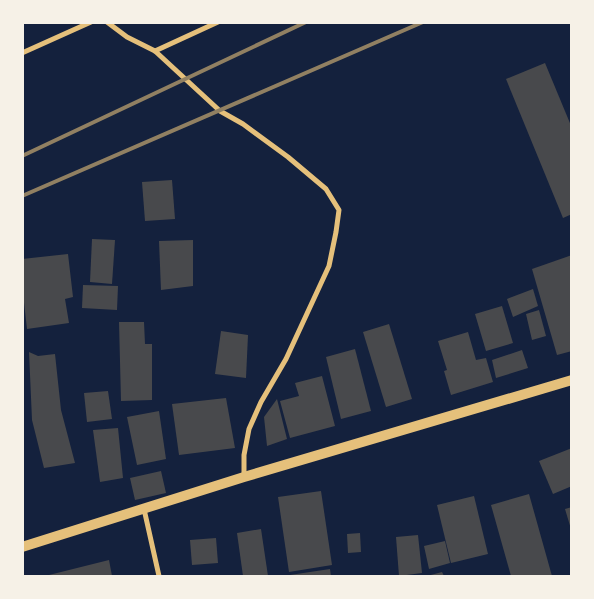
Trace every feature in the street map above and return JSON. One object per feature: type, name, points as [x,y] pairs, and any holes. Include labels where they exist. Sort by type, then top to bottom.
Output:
[{"type":"main road","points":[[22,547],[244,477],[572,380]]},
{"type":"street","points":[[22,53],[90,22]]},
{"type":"street","points":[[108,22],[127,37],[155,51],[220,111],[243,124],[288,157],[326,189],[339,210],[328,266],[286,359],[261,402],[249,429],[244,455],[244,477]]},
{"type":"street","points":[[155,51],[218,22]]},
{"type":"street","points":[[144,508],[159,576]]},
{"type":"building","points":[[545,63],[572,128],[572,214],[563,218],[506,79]]},
{"type":"building","points":[[172,180],[175,219],[145,221],[142,182]]},
{"type":"building","points":[[92,239],[115,240],[112,284],[90,282]]},
{"type":"building","points":[[193,240],[193,286],[161,290],[159,241]]},
{"type":"building","points":[[68,254],[73,297],[65,299],[69,323],[27,329],[22,285],[22,259]]},
{"type":"building","points":[[572,255],[572,351],[557,355],[532,269]]},
{"type":"building","points":[[83,285],[118,286],[117,310],[82,308]]},
{"type":"building","points":[[533,289],[538,306],[513,317],[507,299]]},
{"type":"building","points":[[502,306],[513,343],[486,351],[475,314]]},
{"type":"building","points":[[539,310],[546,336],[532,340],[526,314]]},
{"type":"building","points":[[119,322],[144,322],[145,344],[152,344],[152,400],[121,401]]},
{"type":"building","points":[[389,324],[412,399],[386,407],[363,332]]},
{"type":"building","points":[[221,331],[248,335],[246,378],[215,374]]},
{"type":"building","points":[[468,332],[476,360],[486,358],[493,382],[451,395],[444,371],[447,370],[438,341]]},
{"type":"building","points":[[355,349],[371,411],[341,419],[326,357]]},
{"type":"building","points":[[522,350],[528,368],[496,378],[492,360]]},
{"type":"building","points":[[29,352],[38,356],[55,354],[61,410],[75,463],[44,468],[32,420]]},
{"type":"building","points":[[322,376],[335,426],[290,438],[280,401],[299,396],[295,383]]},
{"type":"building","points":[[108,391],[112,419],[87,422],[84,393]]},
{"type":"building","points":[[226,398],[235,448],[179,455],[172,404]]},
{"type":"building","points":[[277,399],[287,439],[267,446],[264,417]]},
{"type":"building","points":[[159,411],[166,459],[137,465],[127,417]]},
{"type":"building","points":[[118,428],[123,478],[100,482],[93,430]]},
{"type":"building","points":[[572,448],[572,486],[553,494],[539,461]]},
{"type":"building","points":[[161,471],[166,493],[135,500],[130,478]]},
{"type":"building","points":[[321,491],[332,565],[289,572],[278,497]]},
{"type":"building","points":[[529,494],[552,576],[511,576],[491,505]]},
{"type":"building","points":[[474,496],[488,554],[451,563],[437,505]]},
{"type":"building","points":[[572,507],[572,529],[571,529],[565,509]]},
{"type":"building","points":[[261,529],[268,576],[243,576],[237,533]]},
{"type":"building","points":[[360,533],[361,552],[348,553],[347,534]]},
{"type":"building","points":[[418,535],[422,573],[399,576],[396,537]]},
{"type":"building","points":[[216,538],[218,563],[192,565],[190,540]]},
{"type":"building","points":[[445,541],[450,563],[429,569],[424,546]]},
{"type":"building","points":[[109,560],[112,576],[45,576]]},
{"type":"building","points":[[330,569],[331,576],[290,576],[290,575]]},
{"type":"building","points":[[442,572],[444,576],[427,576]]},
{"type":"railway","points":[[22,156],[306,22]]},
{"type":"railway","points":[[22,196],[423,22]]}]
